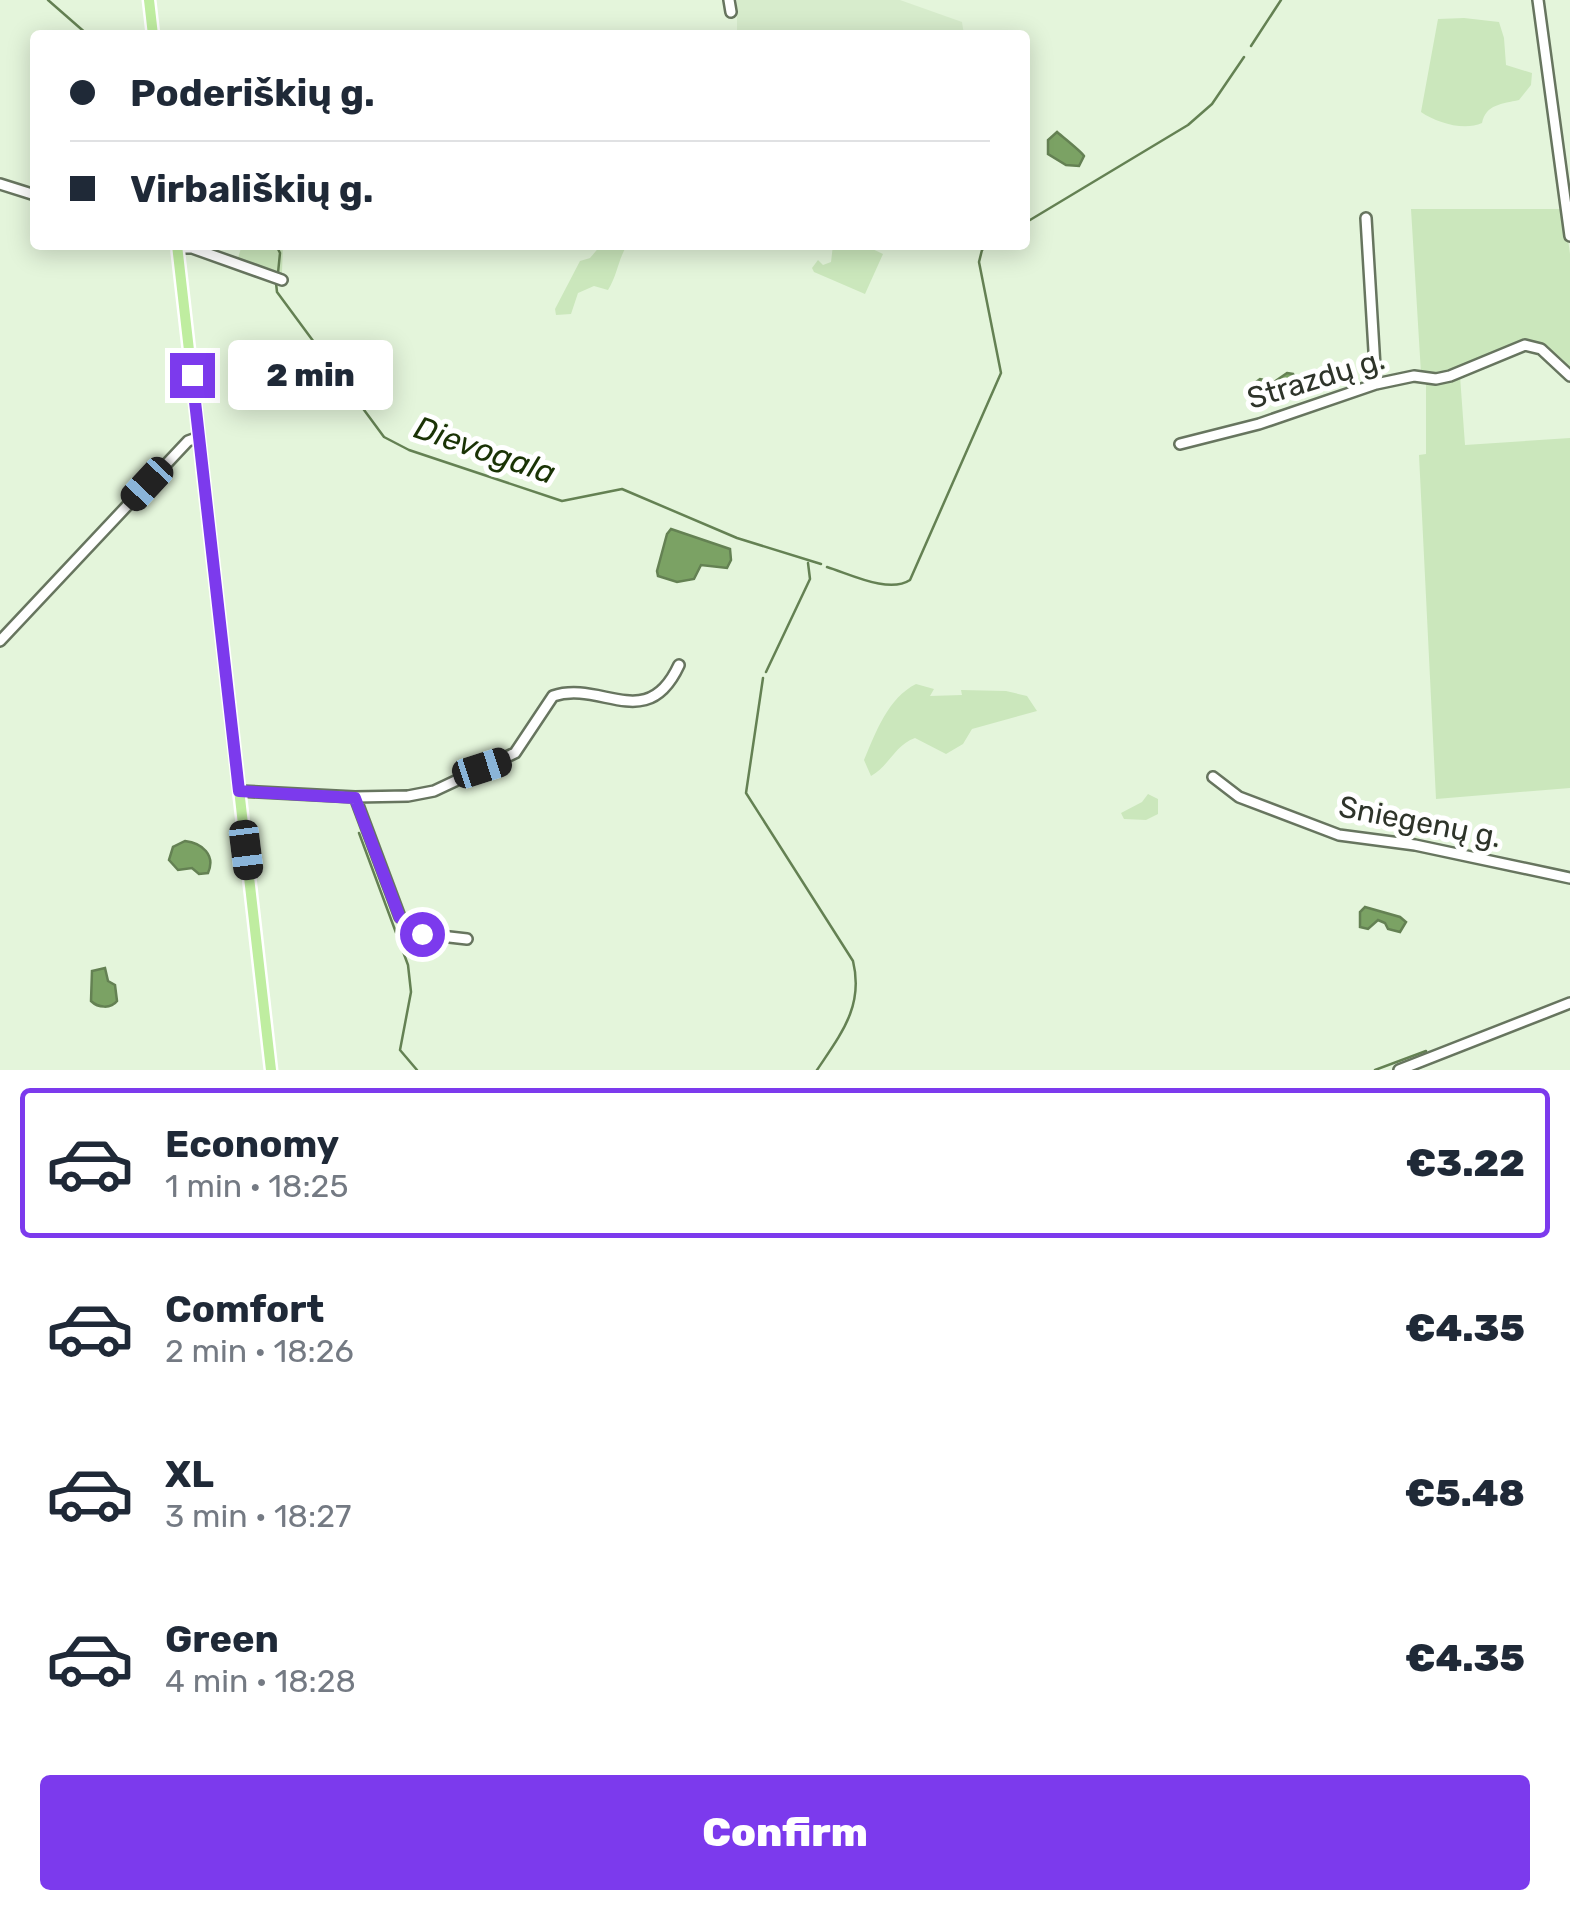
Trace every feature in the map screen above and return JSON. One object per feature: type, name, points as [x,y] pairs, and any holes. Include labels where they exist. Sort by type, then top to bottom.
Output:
[{"type":"main road","points":[[150,0],[153,30]]},
{"type":"main road","points":[[177,250],[271,1070]]},
{"type":"street","points":[[729,0],[731,12]]},
{"type":"street","points":[[1538,0],[1570,236]]},
{"type":"street","points":[[0,184],[30,193]]},
{"type":"street","points":[[1366,218],[1376,384]]},
{"type":"street","points":[[198,250],[282,280]]},
{"type":"street","name":"Strazdų g.","points":[[1180,444],[1258,424],[1376,384],[1414,376],[1450,376],[1525,345],[1541,349],[1570,376]]},
{"type":"street","points":[[0,641],[188,441],[199,437]]},
{"type":"street","points":[[239,791],[355,798],[434,791],[515,753],[553,696],[572,692],[622,702],[645,700],[664,688],[679,665]]},
{"type":"street","name":"Sniegenų g.","points":[[1213,777],[1239,797],[1338,835],[1415,846],[1570,878]]},
{"type":"street","points":[[355,798],[400,918],[422,934],[467,940]]},
{"type":"street","points":[[1399,1070],[1570,1003]]},
{"type":"shaded area","points":[[737,0],[900,0],[962,22],[963,30],[737,30]]},
{"type":"shaded area","points":[[1438,19],[1499,22],[1506,65],[1532,73],[1531,85],[1519,100],[1496,106],[1487,112],[1482,123],[1459,126],[1421,112]]},
{"type":"shaded area","points":[[1057,132],[1084,156],[1079,166],[1066,165],[1048,154],[1048,140]]},
{"type":"shaded area","points":[[1411,209],[1564,209],[1570,254],[1570,374],[1534,343],[1442,375],[1421,373]]},
{"type":"shaded area","points":[[240,250],[283,250],[282,273],[238,258]]},
{"type":"shaded area","points":[[597,250],[625,250],[608,290],[594,286],[578,293],[571,314],[556,315],[555,309],[580,261]]},
{"type":"shaded area","points":[[832,250],[875,250],[883,254],[865,294],[812,268],[818,260],[823,265],[831,262]]},
{"type":"shaded area","points":[[1287,373],[1293,374],[1298,383],[1292,396],[1259,401],[1256,382],[1274,382]]},
{"type":"shaded area","points":[[1460,376],[1465,445],[1570,438],[1570,788],[1436,799],[1419,455],[1426,454],[1426,379]]},
{"type":"shaded area","points":[[671,529],[730,549],[727,568],[701,565],[694,579],[677,582],[658,576]]},
{"type":"shaded area","points":[[916,684],[934,689],[930,696],[962,695],[961,690],[1006,691],[1027,696],[1037,711],[972,729],[963,744],[946,754],[915,738],[902,745],[871,776],[864,760],[878,727],[890,707]]},
{"type":"shaded area","points":[[1148,794],[1158,799],[1158,814],[1146,820],[1124,819],[1121,813],[1142,802]]},
{"type":"shaded area","points":[[185,841],[197,844],[209,855],[208,873],[199,874],[192,868],[178,870],[169,860],[173,847]]},
{"type":"shaded area","points":[[1365,907],[1406,922],[1400,932],[1388,929],[1378,920],[1368,929],[1360,927],[1360,912]]},
{"type":"shaded area","points":[[105,968],[108,981],[115,985],[117,1001],[104,1007],[91,1001],[92,971]]},
{"type":"waterway","name":"Dievogala","points":[[48,0],[82,30]]},
{"type":"waterway","name":"Dievogala","points":[[1251,46],[1281,0]]},
{"type":"waterway","name":"Dievogala","points":[[1030,220],[1188,125],[1212,104],[1244,57]]},
{"type":"waterway","name":"Dievogala","points":[[278,250],[278,273]]},
{"type":"waterway","name":"Dievogala","points":[[827,567],[881,584],[910,580],[1001,373],[979,262],[982,250]]},
{"type":"waterway","name":"Dievogala","points":[[276,283],[277,292],[384,437],[409,450],[562,501],[622,489],[737,538],[821,564]]},
{"type":"waterway","name":"Dievogala","points":[[766,672],[810,579],[808,563]]},
{"type":"waterway","name":"Dievogala","points":[[763,678],[746,793],[853,961],[856,977],[848,1019],[817,1070]]},
{"type":"waterway","points":[[359,833],[408,965],[411,992],[400,1050],[417,1070]]},
{"type":"waterway","points":[[1375,1070],[1426,1051]]},
{"type":"route","points":[[192,375],[239,791],[355,798],[400,918],[422,934]]}]
